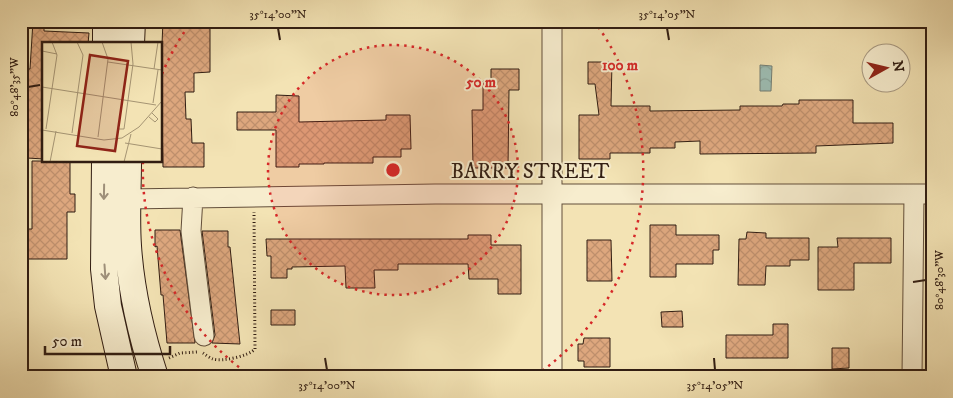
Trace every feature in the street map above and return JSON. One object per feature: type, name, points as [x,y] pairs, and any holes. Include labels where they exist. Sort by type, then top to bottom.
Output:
[{"type":"main road","points":[[106,21],[106,42]]},
{"type":"main road","points":[[131,42],[132,21]]},
{"type":"main road","points":[[105,162],[104,269],[108,306],[124,377]]},
{"type":"main road","points":[[128,162],[128,244],[131,276],[140,327],[160,368]]},
{"type":"street","points":[[552,21],[552,377]]},
{"type":"street","name":"BARRY STREET","points":[[128,199],[552,195],[923,195]]},
{"type":"street","points":[[912,377],[923,195]]},
{"type":"street","points":[[193,197],[191,231],[204,336]]},
{"type":"path","points":[[160,368],[187,351],[198,352],[212,359],[225,359],[250,354],[255,349],[254,207]]},
{"type":"water","points":[[760,65],[772,66],[771,91],[760,91]]},
{"type":"building","points":[[33,21],[44,21],[44,31],[89,33],[88,42],[42,42],[42,159],[27,158],[27,132],[25,132],[26,69],[30,69]]},
{"type":"building","points":[[163,21],[210,21],[210,72],[194,73],[194,92],[185,92],[186,119],[191,119],[192,143],[204,143],[204,167],[163,167]]},
{"type":"building","points":[[588,62],[612,62],[611,106],[650,106],[650,111],[740,110],[740,106],[799,104],[799,100],[853,100],[853,123],[893,123],[893,143],[816,146],[816,153],[700,154],[700,141],[675,142],[675,148],[650,148],[650,153],[610,153],[610,159],[579,159],[579,115],[599,115],[595,84],[588,84]]},
{"type":"building","points":[[491,69],[519,69],[519,90],[509,90],[508,168],[473,168],[472,110],[483,110],[483,81],[491,80]]},
{"type":"building","points":[[276,95],[299,96],[299,122],[386,120],[386,115],[410,115],[411,149],[401,149],[401,157],[373,157],[373,163],[299,164],[299,167],[276,167],[276,130],[237,130],[237,112],[276,112]]},
{"type":"building","points":[[32,161],[70,162],[70,194],[75,194],[75,212],[67,212],[67,259],[25,259],[25,229],[32,229]]},
{"type":"building","points":[[650,225],[676,225],[676,235],[719,235],[719,250],[713,250],[713,264],[676,264],[676,277],[650,277]]},
{"type":"building","points":[[155,230],[180,230],[195,343],[167,343],[157,246],[155,247]]},
{"type":"building","points":[[202,231],[228,231],[228,247],[230,247],[240,344],[212,343],[215,335]]},
{"type":"building","points":[[747,232],[766,233],[766,238],[809,238],[809,260],[790,260],[790,266],[766,266],[765,285],[738,285],[739,239],[746,239]]},
{"type":"building","points":[[468,235],[491,235],[491,245],[521,245],[521,294],[498,294],[498,279],[469,279],[468,264],[398,264],[398,270],[374,270],[375,288],[346,288],[345,266],[292,267],[292,269],[287,269],[287,278],[271,278],[271,256],[267,256],[266,239],[468,239]]},
{"type":"building","points":[[837,238],[891,238],[891,263],[854,263],[854,290],[818,290],[818,247],[838,247]]},
{"type":"building","points":[[587,240],[611,240],[612,281],[587,281]]},
{"type":"building","points":[[271,310],[295,310],[295,325],[271,325]]},
{"type":"building","points":[[682,311],[683,327],[662,327],[661,312]]},
{"type":"building","points":[[773,324],[788,324],[788,358],[726,358],[726,335],[773,335]]},
{"type":"building","points":[[584,338],[610,338],[610,367],[584,367],[584,361],[578,361],[578,344],[583,344]]},
{"type":"building","points":[[832,348],[849,348],[849,368],[832,369]]}]
